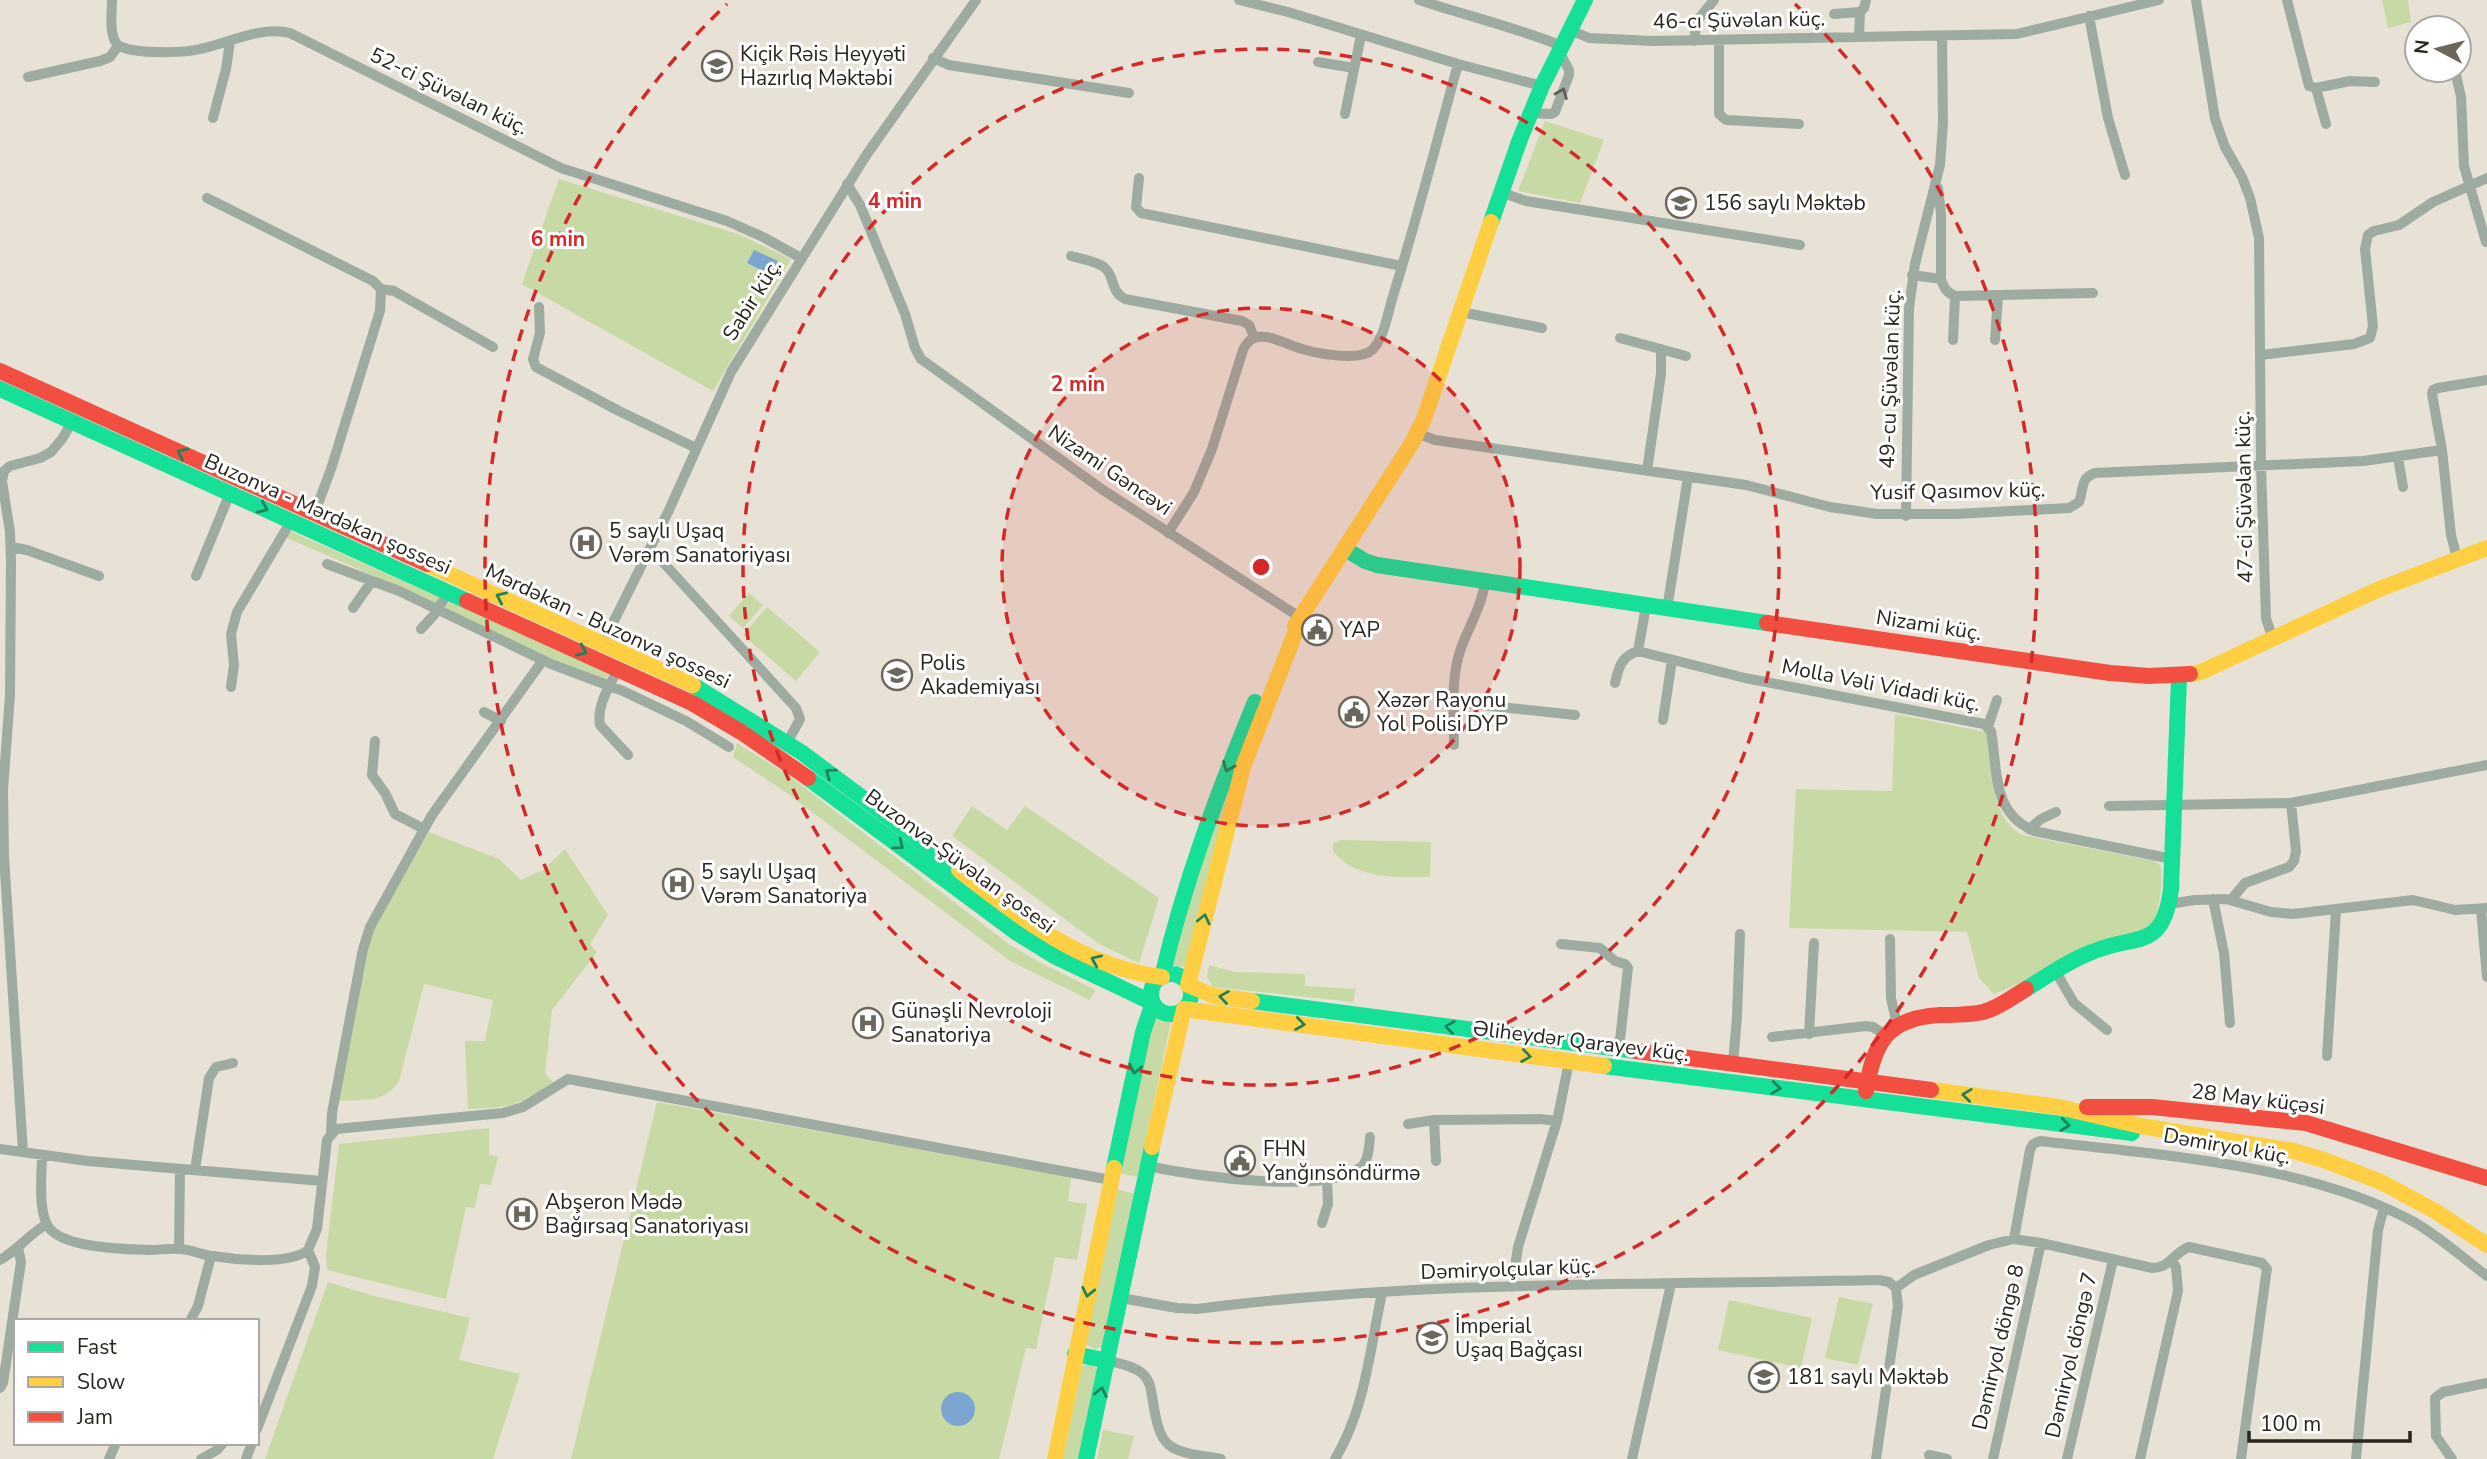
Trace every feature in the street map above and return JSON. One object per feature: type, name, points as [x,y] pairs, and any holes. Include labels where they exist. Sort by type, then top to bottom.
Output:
[{"type":"main road","points":[[1055,1459],[1111,1180],[1143,1032],[1153,1003],[1153,986],[1162,977],[1170,940],[1223,779],[1276,654],[1417,433],[1530,113],[1585,0]]},
{"type":"main road","name":"Mərdəkan - Buzonva şossesi","points":[[0,371],[699,688],[787,743],[1006,906],[1060,942],[1122,970],[1162,977]]},
{"type":"main road","name":"Buzonva - Mərdəkan şossesi","points":[[0,389],[619,667],[692,703],[785,761]]},
{"type":"main road","name":"Nizami küç.","points":[[1345,549],[1370,563],[1646,606],[2056,666],[2179,677],[2201,672],[2325,612],[2487,548]]},
{"type":"main road","points":[[1086,1459],[1174,1044],[1190,998],[1188,985],[1242,767],[1301,618]]},
{"type":"main road","points":[[1864,1100],[1872,1063],[1891,1030],[1919,1018],[1987,1010],[2095,950],[2153,934],[2162,923],[2169,904],[2179,677]]},
{"type":"main road","name":"Buzonva-Şüvəlan şosesi","points":[[785,761],[832,793],[1017,933],[1054,956],[1153,1003]]},
{"type":"main road","points":[[1162,977],[1174,975],[1185,980],[1188,985]]},
{"type":"main road","name":"Əliheydər Qarayev küç.","points":[[1188,985],[1209,995],[2059,1107]]},
{"type":"main road","points":[[1153,1003],[1167,1014],[1184,1009]]},
{"type":"main road","name":"Əliheydər Qarayev küç.","points":[[1184,1009],[1973,1114]]},
{"type":"main road","points":[[1386,1036],[1388,1019]]},
{"type":"main road","points":[[1736,1064],[1745,1069],[1746,1074],[1744,1080],[1737,1083]]},
{"type":"main road","points":[[1973,1114],[2059,1107]]},
{"type":"main road","name":"28 May küçəsi","points":[[2059,1107],[2151,1107],[2314,1125],[2487,1178]]},
{"type":"main road","name":"Dəmiryol küç.","points":[[2059,1107],[2149,1128],[2266,1145],[2343,1167],[2432,1207],[2487,1245]]},
{"type":"main road","points":[[2149,1128],[2138,1122],[2136,1116],[2139,1111],[2151,1107]]},
{"type":"main road","points":[[1973,1114],[2234,1145],[2293,1157],[2343,1173],[2394,1194],[2438,1218],[2487,1252]]},
{"type":"main road","points":[[1111,1180],[1143,1187]]},
{"type":"main road","points":[[1075,1354],[1108,1361]]},
{"type":"street","points":[[28,77],[110,57],[118,46],[112,34],[112,0]]},
{"type":"street","name":"Sabir küç.","points":[[603,643],[731,373],[847,184],[976,0]]},
{"type":"street","points":[[1239,0],[1542,86]]},
{"type":"street","points":[[1419,0],[1480,20],[1520,29],[1561,49],[1569,75],[1555,112],[1530,113]]},
{"type":"street","points":[[1694,41],[1697,21],[1714,0]]},
{"type":"street","points":[[1859,37],[1860,12],[1866,0]]},
{"type":"street","name":"46-cı Şüvəlan küç.","points":[[1570,30],[1589,38],[1605,40],[1694,41],[2024,33],[2159,0]]},
{"type":"street","name":"47-ci Şüvəlan küç.","points":[[2196,0],[2215,119],[2225,146],[2242,177],[2256,220],[2260,251],[2258,285],[2261,466],[2266,611],[2272,637]]},
{"type":"street","points":[[2287,0],[2307,83],[2316,88],[2350,81],[2375,82]]},
{"type":"street","points":[[1834,14],[1860,12]]},
{"type":"street","points":[[2089,16],[2108,118],[2125,174]]},
{"type":"street","name":"52-ci Şüvəlan küç.","points":[[118,46],[135,51],[192,51],[270,31],[290,33],[561,168],[727,221],[801,258]]},
{"type":"street","points":[[1345,114],[1361,35]]},
{"type":"street","name":"49-cu Şüvəlan küç.","points":[[1906,516],[1909,308],[1912,275],[1937,181],[1943,123],[1942,36]]},
{"type":"street","points":[[1719,40],[1721,118],[1799,124]]},
{"type":"street","points":[[213,118],[226,69],[230,41]]},
{"type":"street","points":[[933,58],[949,65],[1129,93]]},
{"type":"street","points":[[1318,62],[1354,68]]},
{"type":"street","points":[[1168,533],[1199,481],[1220,428],[1243,350],[1248,342],[1254,337],[1267,337],[1320,353],[1356,355],[1369,352],[1381,333],[1458,64]]},
{"type":"street","points":[[2458,84],[2464,166],[2486,242]]},
{"type":"street","points":[[2316,88],[2326,124]]},
{"type":"street","points":[[1139,178],[1136,207],[1141,213],[1402,266]]},
{"type":"street","points":[[2261,355],[2354,344],[2370,338],[2374,326],[2365,249],[2368,235],[2399,225],[2433,202],[2487,178]]},
{"type":"street","points":[[1937,181],[1941,214],[1941,279],[1944,289],[1955,296],[2093,293]]},
{"type":"street","name":"Nizami Gəncəvi","points":[[847,184],[860,205],[921,359],[1054,456],[1301,618]]},
{"type":"street","points":[[1500,192],[1526,201],[1800,245]]},
{"type":"street","points":[[207,198],[373,281],[382,289],[394,291],[493,347]]},
{"type":"street","points":[[1071,256],[1101,265],[1110,275],[1114,291],[1125,299],[1242,321],[1248,325],[1254,337]]},
{"type":"street","points":[[1912,275],[1941,279]]},
{"type":"street","points":[[315,512],[380,312],[382,289]]},
{"type":"street","points":[[1953,340],[1955,296]]},
{"type":"street","points":[[1994,340],[1998,296]]},
{"type":"street","points":[[539,307],[540,333],[533,359],[536,367],[696,448]]},
{"type":"street","points":[[1461,312],[1542,328]]},
{"type":"street","points":[[1620,338],[1686,356]]},
{"type":"street","points":[[1647,471],[1661,374],[1661,349]]},
{"type":"street","points":[[2457,558],[2451,535],[2433,390],[2487,380]]},
{"type":"street","points":[[23,1152],[5,896],[3,743],[10,695],[6,580],[11,547],[2,470],[46,456],[62,439],[72,422]]},
{"type":"street","name":"Yusif Qasımov küç.","points":[[1417,433],[1435,440],[1758,487],[1846,510],[1906,516],[2069,508],[2079,502],[2083,480],[2095,473],[2398,457],[2442,450]]},
{"type":"street","points":[[2398,457],[2403,487]]},
{"type":"street","points":[[1667,609],[1688,477]]},
{"type":"street","points":[[196,576],[230,493]]},
{"type":"street","points":[[230,687],[234,665],[232,625],[291,521]]},
{"type":"street","points":[[11,547],[27,550],[99,576]]},
{"type":"street","points":[[648,551],[661,560],[796,708],[800,719],[787,743]]},
{"type":"street","points":[[327,564],[399,591],[543,660],[610,686],[686,721],[729,747]]},
{"type":"street","points":[[353,608],[372,581]]},
{"type":"street","points":[[1454,745],[1458,660],[1481,604],[1485,581]]},
{"type":"street","points":[[421,629],[437,611],[449,591]]},
{"type":"street","points":[[1615,683],[1621,661],[1638,651],[1646,606]]},
{"type":"street","name":"Molla Vəli Vidadi küç.","points":[[1638,651],[1745,678],[1988,726],[2004,806],[2016,821],[2029,829]]},
{"type":"street","points":[[42,1155],[42,1203],[47,1224],[57,1236],[78,1243],[143,1250],[179,1249],[211,1256],[283,1259],[308,1250],[317,1229],[327,1140],[331,1132],[331,1113],[367,934],[442,801],[543,660]]},
{"type":"street","points":[[1663,720],[1672,660]]},
{"type":"street","points":[[619,667],[600,708],[600,724],[628,755]]},
{"type":"street","points":[[1988,726],[1997,700]]},
{"type":"street","points":[[1454,702],[1575,715]]},
{"type":"street","points":[[484,712],[501,721]]},
{"type":"street","points":[[375,741],[372,775],[395,814],[424,830]]},
{"type":"street","points":[[2109,806],[2291,803],[2487,765]]},
{"type":"street","points":[[2231,900],[2245,883],[2289,867],[2294,861],[2296,851],[2291,803]]},
{"type":"street","points":[[2029,829],[2056,812]]},
{"type":"street","points":[[2029,829],[2172,859]]},
{"type":"street","points":[[2213,899],[2224,953],[2230,1023]]},
{"type":"street","points":[[2169,904],[2213,899],[2231,900],[2280,914],[2306,914],[2413,900],[2455,910],[2484,908],[2487,977]]},
{"type":"street","points":[[2327,1056],[2336,910]]},
{"type":"street","points":[[1736,1064],[1740,934]]},
{"type":"street","points":[[1772,1037],[1866,1026],[1891,1030],[1890,939]]},
{"type":"street","points":[[1809,1034],[1814,943]]},
{"type":"street","points":[[1561,944],[1600,948],[1628,968],[1619,1049]]},
{"type":"street","points":[[2056,972],[2074,1003],[2107,1030]]},
{"type":"street","points":[[1512,1287],[1518,1247],[1557,1121],[1569,1062]]},
{"type":"street","points":[[195,1170],[209,1078],[216,1067],[233,1063]]},
{"type":"street","points":[[331,1132],[342,1127],[503,1113],[523,1107],[561,1082],[574,1079],[1111,1180]]},
{"type":"street","points":[[1408,1124],[1434,1119],[1557,1121]]},
{"type":"street","points":[[1434,1119],[1436,1161]]},
{"type":"street","points":[[1147,1166],[1219,1179],[1327,1179],[1361,1167],[1366,1161],[1370,1137]]},
{"type":"street","name":"Dəmiryol küç.","points":[[2014,1239],[2030,1150],[2033,1144],[2040,1141],[2227,1165],[2344,1192],[2384,1208],[2431,1233],[2487,1276]]},
{"type":"street","points":[[0,1149],[180,1169],[322,1181]]},
{"type":"street","points":[[179,1249],[180,1169]]},
{"type":"street","points":[[1322,1223],[1328,1204],[1327,1179]]},
{"type":"street","points":[[2357,1459],[2378,1230],[2384,1208]]},
{"type":"street","points":[[0,1260],[33,1232],[47,1224]]},
{"type":"street","points":[[1876,1459],[1898,1306],[1896,1288],[1914,1275],[1989,1245],[2014,1239],[2041,1242],[2152,1268],[2165,1266],[2179,1252],[2189,1247],[2262,1262],[2267,1269],[2242,1459]]},
{"type":"street","name":"Dəmiryol döngə 8","points":[[1993,1459],[2041,1242]]},
{"type":"street","points":[[0,1388],[3,1383],[21,1262],[18,1247]]},
{"type":"street","points":[[259,1422],[312,1286],[316,1267],[308,1250]]},
{"type":"street","points":[[192,1319],[211,1256]]},
{"type":"street","name":"Dəmiryol döngə 7","points":[[2067,1459],[2113,1260]]},
{"type":"street","points":[[2140,1459],[2178,1291],[2176,1267],[2172,1261]]},
{"type":"street","name":"Dəmiryolçular küç.","points":[[1121,1298],[1197,1309],[1333,1295],[1512,1287],[1879,1280],[1889,1282],[1896,1288]]},
{"type":"street","points":[[1632,1459],[1671,1284]]},
{"type":"street","points":[[1335,1459],[1349,1436],[1356,1413],[1382,1293]]},
{"type":"street","points":[[1108,1361],[1144,1373],[1153,1391],[1161,1434],[1170,1446],[1222,1459]]},
{"type":"street","points":[[2452,1459],[2436,1436],[2435,1398],[2442,1392],[2487,1383]]},
{"type":"street","points":[[201,1459],[221,1445]]},
{"type":"street","points":[[1928,1455],[1947,1459]]},
{"type":"green space","points":[[2382,0],[2408,0],[2410,14],[2403,14],[2403,24],[2388,28]]},
{"type":"green space","points":[[1545,121],[1604,140],[1580,203],[1518,191]]},
{"type":"green space","points":[[559,179],[738,234],[791,259],[713,391],[522,284]]},
{"type":"green space","points":[[290,531],[439,597],[435,606],[402,588],[287,538]]},
{"type":"green space","points":[[749,593],[763,605],[743,628],[729,616]]},
{"type":"green space","points":[[449,602],[609,673],[605,681],[556,662],[443,610]]},
{"type":"green space","points":[[767,607],[820,652],[796,681],[743,635]]},
{"type":"green space","points":[[1895,714],[1986,732],[1998,805],[2011,827],[2022,835],[2154,861],[2160,865],[2160,897],[2151,929],[1994,994],[1979,978],[1967,932],[1789,928],[1796,789],[1892,791]]},
{"type":"green space","points":[[737,743],[788,775],[1010,945],[1095,990],[1090,1000],[1010,961],[784,791],[733,757]]},
{"type":"green space","points":[[1225,783],[1231,783],[1185,966],[1177,967],[1171,963]]},
{"type":"green space","points":[[972,806],[1007,830],[1025,806],[1159,898],[1139,963],[1099,944],[952,836]]},
{"type":"green space","points":[[429,832],[499,859],[521,880],[543,870],[565,849],[608,915],[590,944],[597,952],[552,1010],[545,1073],[553,1082],[513,1104],[468,1109],[465,1041],[485,1041],[493,1000],[424,984],[399,1081],[380,1097],[338,1101],[371,934]]},
{"type":"green space","points":[[1340,840],[1431,842],[1430,877],[1365,872],[1342,860],[1333,851],[1333,844]]},
{"type":"green space","points":[[1209,965],[1235,972],[1305,974],[1305,986],[1356,989],[1353,1002],[1213,987],[1207,977]]},
{"type":"green space","points":[[1154,1018],[1171,1022],[1138,1177],[1119,1173]]},
{"type":"green space","points":[[657,1102],[1071,1177],[1068,1201],[1087,1204],[1077,1260],[1055,1257],[1036,1349],[1026,1348],[999,1459],[571,1459]]},
{"type":"green space","points":[[489,1128],[489,1155],[498,1157],[491,1185],[480,1184],[475,1208],[466,1207],[446,1299],[327,1270],[326,1255],[339,1144]]},
{"type":"green space","points":[[1116,1189],[1135,1194],[1103,1347],[1094,1349],[1086,1344]]},
{"type":"green space","points":[[328,1282],[374,1296],[470,1318],[459,1360],[520,1374],[493,1459],[265,1459]]},
{"type":"green space","points":[[1839,1297],[1873,1304],[1858,1365],[1825,1358]]},
{"type":"green space","points":[[1729,1300],[1812,1318],[1801,1368],[1718,1350]]},
{"type":"green space","points":[[1091,1364],[1098,1370],[1080,1459],[1063,1459],[1082,1366]]},
{"type":"green space","points":[[1103,1430],[1134,1436],[1128,1459],[1097,1459]]},
{"type":"water","points":[[754,250],[778,261],[771,275],[747,263]]},
{"type":"water","points":[[958,1392],[970,1397],[975,1409],[970,1421],[958,1426],[946,1421],[941,1409],[946,1397]]},
{"type":"traffic: fast","points":[[1491,222],[1542,86],[1585,0]]},
{"type":"traffic: fast","points":[[0,389],[467,601]]},
{"type":"traffic: fast","points":[[1345,549],[1377,565],[1767,623]]},
{"type":"traffic: fast","points":[[2026,989],[2083,956],[2108,946],[2145,937],[2154,932],[2161,923],[2171,889],[2179,677]]},
{"type":"traffic: fast","points":[[693,685],[801,752],[959,870]]},
{"type":"traffic: fast","points":[[1162,977],[1203,838],[1255,702]]},
{"type":"traffic: fast","points":[[808,778],[1017,933],[1054,956],[1153,1003],[1143,1032],[1114,1168]]},
{"type":"traffic: fast","points":[[1171,974],[1185,980],[1191,994],[1185,1008],[1171,1014],[1157,1008],[1151,994],[1157,980],[1171,974]]},
{"type":"traffic: fast","points":[[1252,1001],[1636,1051]]},
{"type":"traffic: fast","points":[[1604,1066],[2132,1133]]},
{"type":"traffic: fast","points":[[1086,1459],[1152,1147]]},
{"type":"traffic: fast","points":[[1075,1354],[1108,1361]]},
{"type":"traffic: slow","points":[[1295,626],[1412,443],[1424,419],[1491,222]]},
{"type":"traffic: slow","points":[[2190,674],[2201,672],[2377,590],[2487,548]]},
{"type":"traffic: slow","points":[[427,564],[693,685]]},
{"type":"traffic: slow","points":[[1252,1001],[1214,996],[1188,985],[1243,767],[1301,618]]},
{"type":"traffic: slow","points":[[959,870],[1029,922],[1079,952],[1133,972],[1162,977]]},
{"type":"traffic: slow","points":[[1184,1009],[1604,1066]]},
{"type":"traffic: slow","points":[[1152,1147],[1184,1009]]},
{"type":"traffic: slow","points":[[1931,1090],[2059,1107],[2141,1126],[2294,1151],[2381,1182],[2435,1211],[2487,1245]]},
{"type":"traffic: slow","points":[[1055,1459],[1114,1168]]},
{"type":"traffic: jam","points":[[0,371],[427,564]]},
{"type":"traffic: jam","points":[[467,601],[692,703],[741,732],[808,778]]},
{"type":"traffic: jam","points":[[1767,623],[2110,673],[2149,676],[2190,674]]},
{"type":"traffic: jam","points":[[1866,1091],[1873,1059],[1879,1046],[1895,1027],[1922,1017],[1983,1012],[2026,989]]},
{"type":"traffic: jam","points":[[1636,1051],[1931,1090]]},
{"type":"traffic: jam","points":[[2087,1107],[2152,1107],[2306,1123],[2487,1178]]},
{"type":"place","name":"Kiçik Rəis Heyyəti Hazırlıq Məktəbi","points":[[717,66]]},
{"type":"place","name":"156 saylı Məktəb","points":[[1681,203]]},
{"type":"place","name":"5 saylı Uşaq Vərəm Sanatoriyası","points":[[586,543]]},
{"type":"place","name":"YAP","points":[[1317,630]]},
{"type":"place","name":"Polis Akademiyası","points":[[897,675]]},
{"type":"place","name":"Xəzər Rayonu Yol Polisi DYP","points":[[1354,712]]},
{"type":"place","name":"5 saylı Uşaq Vərəm Sanatoriya","points":[[678,884]]},
{"type":"place","name":"Günəşli Nevroloji Sanatoriya","points":[[868,1023]]},
{"type":"place","name":"FHN Yanğınsöndürmə","points":[[1240,1161]]},
{"type":"place","name":"Abşeron Mədə Bağırsaq Sanatoriyası","points":[[522,1214]]},
{"type":"place","name":"İmperial Uşaq Bağçası","points":[[1432,1338]]},
{"type":"place","name":"181 saylı Məktəb","points":[[1764,1377]]}]
